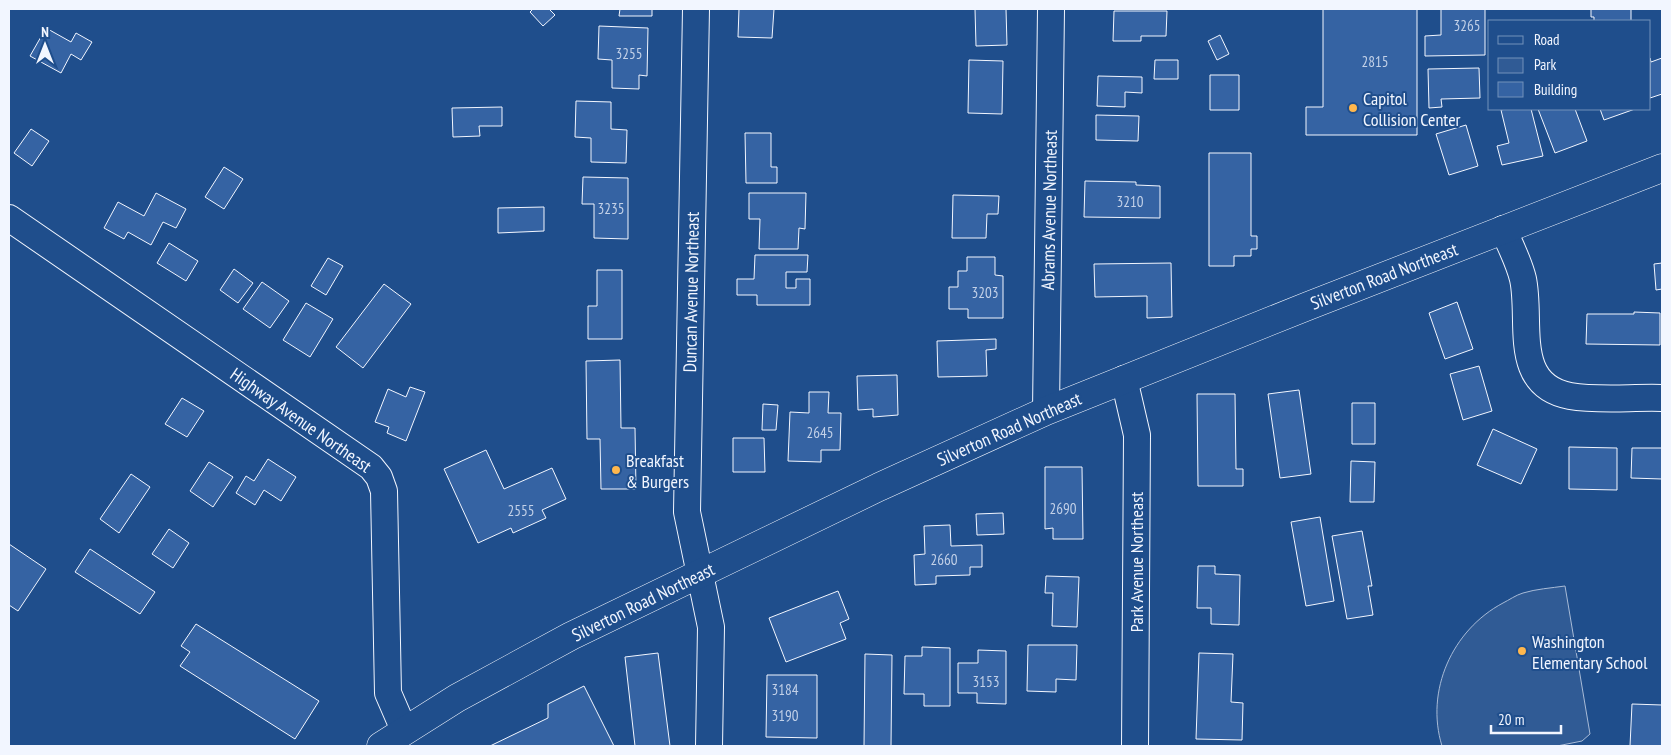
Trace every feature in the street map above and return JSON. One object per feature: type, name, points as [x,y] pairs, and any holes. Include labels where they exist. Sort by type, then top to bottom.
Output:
[{"type":"main road","name":"Silverton Road Northeast","points":[[381,746],[457,698],[572,636],[879,487],[1046,411],[1503,229],[1662,168]]},
{"type":"street","name":"Duncan Avenue Northeast","points":[[696,9],[687,512],[711,627],[709,746]]},
{"type":"street","name":"Abrams Avenue Northeast","points":[[1046,411],[1050,9]]},
{"type":"street","name":"Highway Avenue Northeast","points":[[9,218],[371,467],[380,477],[384,491],[388,693],[404,730]]},
{"type":"street","points":[[1503,229],[1523,280],[1529,363],[1539,379],[1551,389],[1569,396],[1662,398]]},
{"type":"street","name":"Park Avenue Northeast","points":[[1124,379],[1137,435],[1135,746]]},
{"type":"green space","points":[[1565,586],[1590,734],[1582,741],[1557,746],[1442,746],[1437,704],[1440,684],[1447,664],[1457,646],[1470,629],[1485,615],[1518,595],[1533,590]]},
{"type":"building","points":[[533,9],[549,9],[555,15],[543,26],[530,12]]},
{"type":"building","points":[[620,9],[652,9],[652,16],[619,16]]},
{"type":"building","points":[[739,9],[774,9],[772,38],[738,37]]},
{"type":"building","points":[[975,9],[1006,9],[1007,45],[976,46]]},
{"type":"building","points":[[1323,9],[1417,9],[1417,135],[1306,135],[1306,107],[1323,107]]},
{"type":"building","points":[[1441,9],[1485,9],[1485,55],[1425,56],[1425,36],[1441,35]]},
{"type":"building","points":[[1591,9],[1631,9],[1631,20],[1594,20],[1594,17],[1591,17]]},
{"type":"building","points":[[1114,11],[1167,11],[1166,36],[1141,36],[1141,41],[1113,41]]},
{"type":"building","points":[[599,26],[648,28],[647,76],[639,75],[639,89],[612,88],[612,60],[598,59]]},
{"type":"building","points":[[46,28],[71,42],[76,33],[92,42],[81,60],[71,54],[61,73],[30,56]]},
{"type":"building","points":[[1220,35],[1229,54],[1217,60],[1208,41]]},
{"type":"building","points":[[1662,58],[1662,94],[1651,98],[1651,62]]},
{"type":"building","points":[[969,60],[1003,61],[1002,114],[968,113]]},
{"type":"building","points":[[1155,60],[1178,60],[1178,79],[1154,79]]},
{"type":"building","points":[[1479,68],[1480,98],[1441,99],[1442,107],[1429,108],[1428,69]]},
{"type":"building","points":[[1210,75],[1239,75],[1239,110],[1210,110]]},
{"type":"building","points":[[1098,76],[1142,77],[1142,93],[1125,92],[1125,107],[1097,106]]},
{"type":"building","points":[[576,101],[611,102],[611,129],[627,130],[626,163],[591,162],[591,138],[575,137]]},
{"type":"building","points":[[502,107],[502,126],[479,126],[480,136],[453,137],[452,108]]},
{"type":"building","points":[[1501,110],[1531,110],[1543,156],[1502,165],[1497,146],[1509,143]]},
{"type":"building","points":[[1538,110],[1575,110],[1587,141],[1555,153]]},
{"type":"building","points":[[1600,110],[1632,110],[1604,120]]},
{"type":"building","points":[[1096,115],[1139,116],[1138,141],[1096,140]]},
{"type":"building","points":[[1466,125],[1478,166],[1449,175],[1436,134]]},
{"type":"building","points":[[31,129],[49,141],[32,166],[14,153]]},
{"type":"building","points":[[745,133],[771,133],[771,167],[777,167],[777,183],[746,183]]},
{"type":"building","points":[[1209,153],[1251,153],[1251,236],[1257,236],[1257,249],[1251,249],[1251,256],[1234,256],[1234,266],[1209,266]]},
{"type":"building","points":[[224,167],[243,179],[224,209],[205,197]]},
{"type":"building","points":[[583,177],[628,178],[628,239],[594,238],[594,204],[582,204]]},
{"type":"building","points":[[1085,181],[1136,182],[1136,185],[1160,186],[1160,218],[1084,217]]},
{"type":"building","points":[[156,193],[186,209],[176,228],[163,222],[151,245],[128,232],[124,239],[104,228],[118,202],[144,216]]},
{"type":"building","points":[[749,193],[806,193],[805,229],[799,228],[798,249],[759,249],[760,219],[749,219]]},
{"type":"building","points":[[953,195],[999,196],[998,214],[987,214],[986,238],[952,238]]},
{"type":"building","points":[[544,207],[544,231],[498,233],[498,208]]},
{"type":"building","points":[[169,243],[198,261],[186,281],[157,263]]},
{"type":"building","points":[[755,255],[808,255],[807,272],[786,272],[786,288],[796,288],[796,279],[810,279],[810,305],[757,305],[757,295],[737,295],[737,279],[754,279]]},
{"type":"building","points":[[967,257],[995,257],[995,275],[1003,276],[1003,318],[968,318],[968,309],[949,309],[949,287],[958,287],[958,271],[967,271]]},
{"type":"building","points":[[328,258],[343,266],[326,295],[311,286]]},
{"type":"building","points":[[1171,263],[1172,317],[1147,318],[1147,296],[1095,297],[1094,264]]},
{"type":"building","points":[[1662,263],[1662,289],[1656,290],[1654,264]]},
{"type":"building","points":[[234,269],[253,283],[238,303],[220,290]]},
{"type":"building","points":[[597,270],[622,270],[622,339],[588,339],[588,306],[597,306]]},
{"type":"building","points":[[262,282],[289,301],[270,328],[243,309]]},
{"type":"building","points":[[384,284],[411,304],[363,368],[336,347]]},
{"type":"building","points":[[1457,302],[1473,349],[1445,359],[1429,313]]},
{"type":"building","points":[[306,303],[333,319],[310,357],[283,340]]},
{"type":"building","points":[[1634,312],[1660,313],[1660,345],[1586,344],[1587,314],[1634,314]]},
{"type":"building","points":[[996,339],[996,349],[986,350],[987,376],[938,377],[937,341]]},
{"type":"building","points":[[620,360],[621,428],[635,428],[636,489],[601,489],[600,439],[587,439],[586,361]]},
{"type":"building","points":[[1479,366],[1492,411],[1463,420],[1450,374]]},
{"type":"building","points":[[897,375],[898,415],[873,417],[873,409],[858,410],[857,376]]},
{"type":"building","points":[[410,387],[425,392],[406,441],[387,433],[389,427],[375,422],[388,389],[406,397]]},
{"type":"building","points":[[1299,390],[1311,474],[1280,478],[1268,394]]},
{"type":"building","points":[[809,392],[829,392],[828,413],[841,413],[840,450],[821,450],[821,462],[788,461],[790,412],[809,413]]},
{"type":"building","points":[[1197,394],[1235,394],[1236,469],[1243,469],[1243,486],[1198,486]]},
{"type":"building","points":[[182,398],[204,411],[187,437],[165,424]]},
{"type":"building","points":[[1352,403],[1375,403],[1375,444],[1352,444]]},
{"type":"building","points":[[763,404],[778,405],[776,430],[762,430]]},
{"type":"building","points":[[1493,429],[1537,449],[1521,484],[1477,465]]},
{"type":"building","points":[[733,438],[764,438],[765,472],[733,472]]},
{"type":"building","points":[[1569,447],[1617,448],[1617,490],[1569,489]]},
{"type":"building","points":[[1632,448],[1662,448],[1662,479],[1631,478]]},
{"type":"building","points":[[486,450],[504,489],[552,468],[566,499],[542,510],[546,518],[513,533],[511,528],[478,543],[444,469]]},
{"type":"building","points":[[268,459],[296,477],[281,501],[264,490],[255,505],[236,493],[246,476],[254,481]]},
{"type":"building","points":[[1351,461],[1375,462],[1374,502],[1350,502]]},
{"type":"building","points":[[209,462],[233,477],[213,507],[190,491]]},
{"type":"building","points":[[1045,467],[1082,467],[1083,539],[1053,539],[1053,528],[1045,529]]},
{"type":"building","points":[[131,474],[150,487],[119,533],[100,519]]},
{"type":"building","points":[[1003,513],[1004,534],[977,535],[976,514]]},
{"type":"building","points":[[1320,517],[1334,601],[1306,606],[1291,522]]},
{"type":"building","points":[[950,525],[951,546],[982,545],[982,567],[970,567],[970,575],[936,576],[936,584],[915,585],[914,555],[925,554],[924,526]]},
{"type":"building","points":[[169,529],[189,543],[173,568],[152,554]]},
{"type":"building","points":[[1362,531],[1372,586],[1368,586],[1373,615],[1347,619],[1332,536]]},
{"type":"building","points":[[9,544],[46,569],[18,611],[9,605]]},
{"type":"building","points":[[90,549],[155,592],[140,614],[75,572]]},
{"type":"building","points":[[1198,566],[1215,566],[1215,574],[1240,575],[1239,625],[1211,624],[1211,608],[1197,608]]},
{"type":"building","points":[[1046,576],[1079,577],[1077,627],[1052,626],[1053,593],[1045,593]]},
{"type":"building","points":[[838,591],[849,619],[840,623],[846,639],[786,662],[769,618]]},
{"type":"building","points":[[196,624],[319,701],[295,739],[180,666],[190,652],[181,646]]},
{"type":"building","points":[[1028,645],[1077,645],[1076,680],[1056,679],[1056,692],[1027,691]]},
{"type":"building","points":[[922,647],[950,648],[950,706],[924,706],[924,694],[904,694],[905,656],[922,656]]},
{"type":"building","points":[[978,650],[1006,651],[1006,704],[977,703],[977,693],[958,693],[958,663],[978,663]]},
{"type":"building","points":[[658,653],[670,746],[635,746],[625,657]]},
{"type":"building","points":[[1199,653],[1233,654],[1231,702],[1243,703],[1242,740],[1196,739]]},
{"type":"building","points":[[865,654],[892,655],[891,746],[864,746]]},
{"type":"building","points":[[767,675],[817,675],[817,738],[766,737]]},
{"type":"building","points":[[584,686],[614,746],[490,746],[548,718],[548,704]]},
{"type":"building","points":[[1632,704],[1662,705],[1662,746],[1630,746]]},
{"type":"place","name":"Capitol Collision Center","points":[[1353,108]]},
{"type":"place","name":"Breakfast & Burgers","points":[[616,470]]},
{"type":"place","name":"Washington Elementary School","points":[[1522,651]]}]
